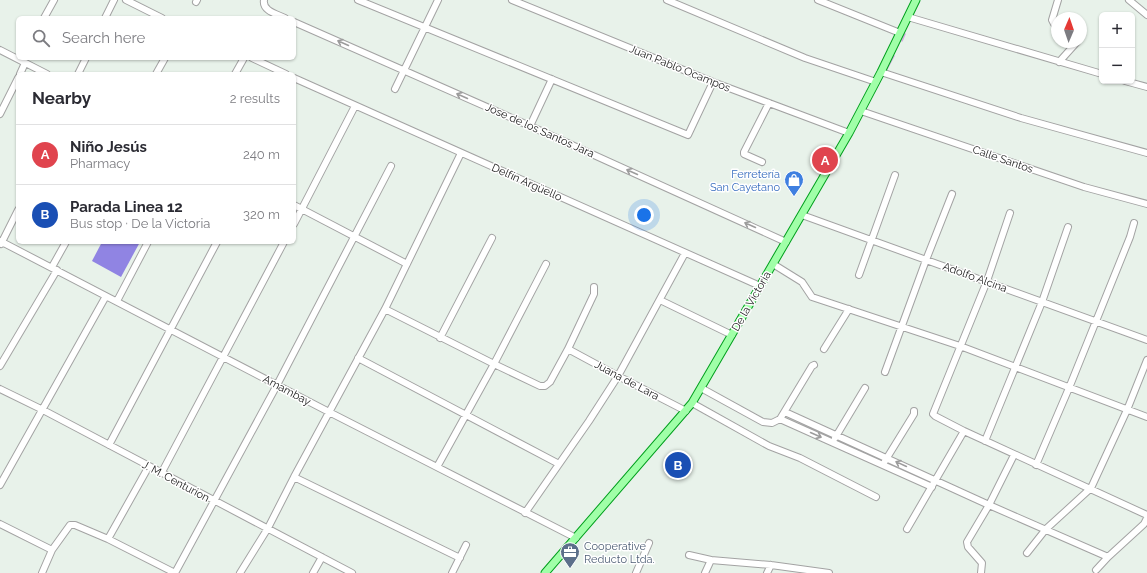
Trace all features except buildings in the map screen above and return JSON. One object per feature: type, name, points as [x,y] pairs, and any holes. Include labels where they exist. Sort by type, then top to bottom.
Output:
[{"type":"main road","name":"De la Victoria","points":[[545,573],[692,403],[849,133],[916,0]]},
{"type":"street","points":[[45,16],[54,0]]},
{"type":"street","points":[[106,16],[114,0]]},
{"type":"street","points":[[264,0],[263,3],[269,11],[280,16]]},
{"type":"street","points":[[358,0],[688,135],[713,82]]},
{"type":"street","points":[[396,89],[438,0]]},
{"type":"street","name":"Juan Pablo Ocampos","points":[[512,0],[713,82],[849,133]]},
{"type":"street","points":[[666,0],[805,58],[876,82]]},
{"type":"street","points":[[818,0],[900,33]]},
{"type":"street","points":[[1054,12],[1058,0]]},
{"type":"street","points":[[1129,0],[1147,15]]},
{"type":"street","points":[[129,1],[158,16]]},
{"type":"street","points":[[908,16],[1099,73]]},
{"type":"street","name":"Jose de los Santos Jara","points":[[296,23],[530,126],[786,242]]},
{"type":"street","points":[[1059,62],[1072,48]]},
{"type":"street","points":[[0,50],[16,58]]},
{"type":"street","points":[[19,60],[43,72]]},
{"type":"street","points":[[79,72],[85,60]]},
{"type":"street","points":[[157,72],[164,60]]},
{"type":"street","points":[[237,72],[243,60]]},
{"type":"street","points":[[256,60],[282,72]]},
{"type":"street","points":[[21,72],[25,63]]},
{"type":"street","points":[[881,72],[1021,118],[1147,153]]},
{"type":"street","name":"Delfín Argüello","points":[[296,79],[760,286]]},
{"type":"street","points":[[530,126],[552,79]]},
{"type":"street","points":[[0,114],[16,82]]},
{"type":"street","points":[[1134,84],[1147,88]]},
{"type":"street","points":[[762,162],[744,154],[744,152],[769,103]]},
{"type":"street","points":[[296,220],[355,106]]},
{"type":"street","name":"Calle Santos","points":[[861,111],[1084,187],[1147,204]]},
{"type":"street","points":[[240,573],[268,528],[385,309],[461,153]]},
{"type":"street","points":[[42,573],[52,550],[70,525],[79,526],[108,539],[175,573],[277,385],[391,166]]},
{"type":"street","points":[[858,275],[896,175]]},
{"type":"street","points":[[885,372],[952,194]]},
{"type":"street","points":[[296,206],[407,264]]},
{"type":"street","points":[[1010,212],[987,281],[933,414],[1014,455],[1091,488],[1147,515]]},
{"type":"street","points":[[1,243],[16,214]]},
{"type":"street","name":"Adolfo Alcina","points":[[802,215],[1147,340]]},
{"type":"street","points":[[1036,465],[1069,388],[1134,223]]},
{"type":"street","points":[[985,441],[1042,302],[1068,227]]},
{"type":"street","points":[[440,338],[492,238]]},
{"type":"street","name":"Amambay","points":[[1,243],[55,269],[329,412],[576,538]]},
{"type":"street","points":[[0,366],[55,269],[65,244]]},
{"type":"street","points":[[117,301],[147,244]]},
{"type":"street","points":[[109,445],[216,244]]},
{"type":"street","points":[[162,472],[283,244]]},
{"type":"street","points":[[525,513],[589,421],[618,376],[685,252]]},
{"type":"street","points":[[437,467],[494,364],[546,264]]},
{"type":"street","points":[[773,264],[802,282],[812,296],[960,346],[1147,417]]},
{"type":"street","points":[[385,309],[494,364],[540,386],[545,386],[550,382],[568,349],[594,294],[594,287]]},
{"type":"street","points":[[0,485],[106,296]]},
{"type":"street","points":[[660,300],[732,334]]},
{"type":"street","points":[[824,349],[849,309]]},
{"type":"street","name":"Juana de Lara","points":[[568,349],[686,410]]},
{"type":"street","points":[[358,358],[559,464]]},
{"type":"street","points":[[1027,553],[1046,530],[1091,488],[1127,410],[1147,360]]},
{"type":"street","points":[[701,388],[763,422],[772,423],[780,419],[814,365]]},
{"type":"street","name":"J. M. Centurion","points":[[0,388],[352,573]]},
{"type":"street","points":[[832,442],[865,388]]},
{"type":"street","points":[[692,403],[768,446],[800,458],[876,497]]},
{"type":"street","points":[[882,464],[914,414],[914,411]]},
{"type":"street","points":[[785,412],[989,505],[1108,557]]},
{"type":"street","points":[[780,419],[932,487]]},
{"type":"street","points":[[907,529],[964,431]]},
{"type":"street","points":[[981,573],[982,563],[968,547],[967,542],[989,505],[1014,455]]},
{"type":"street","points":[[108,539],[149,466]]},
{"type":"street","points":[[294,477],[460,558]]},
{"type":"street","points":[[1096,570],[1144,524],[1147,518]]},
{"type":"street","points":[[0,524],[52,550]]},
{"type":"street","points":[[636,573],[648,543]]},
{"type":"street","points":[[452,573],[466,545]]},
{"type":"street","points":[[689,555],[711,560],[771,565],[828,573]]},
{"type":"street","points":[[313,573],[322,557]]},
{"type":"street","points":[[705,573],[711,560]]},
{"type":"street","points":[[767,573],[771,565]]},
{"type":"shaded area","points":[[101,244],[139,244],[121,277],[92,261]]},
{"type":"waterway","points":[[902,41],[905,34]]},
{"type":"waterway","points":[[887,69],[894,56]]},
{"type":"place","name":"Niño Jesús","points":[[825,160]]},
{"type":"place","name":"Ferretería San Cayetano","points":[[794,197]]},
{"type":"place","name":"Parada Linea 12","points":[[678,465]]},
{"type":"place","name":"Cooperative Reducto Ltda.","points":[[570,569]]}]
